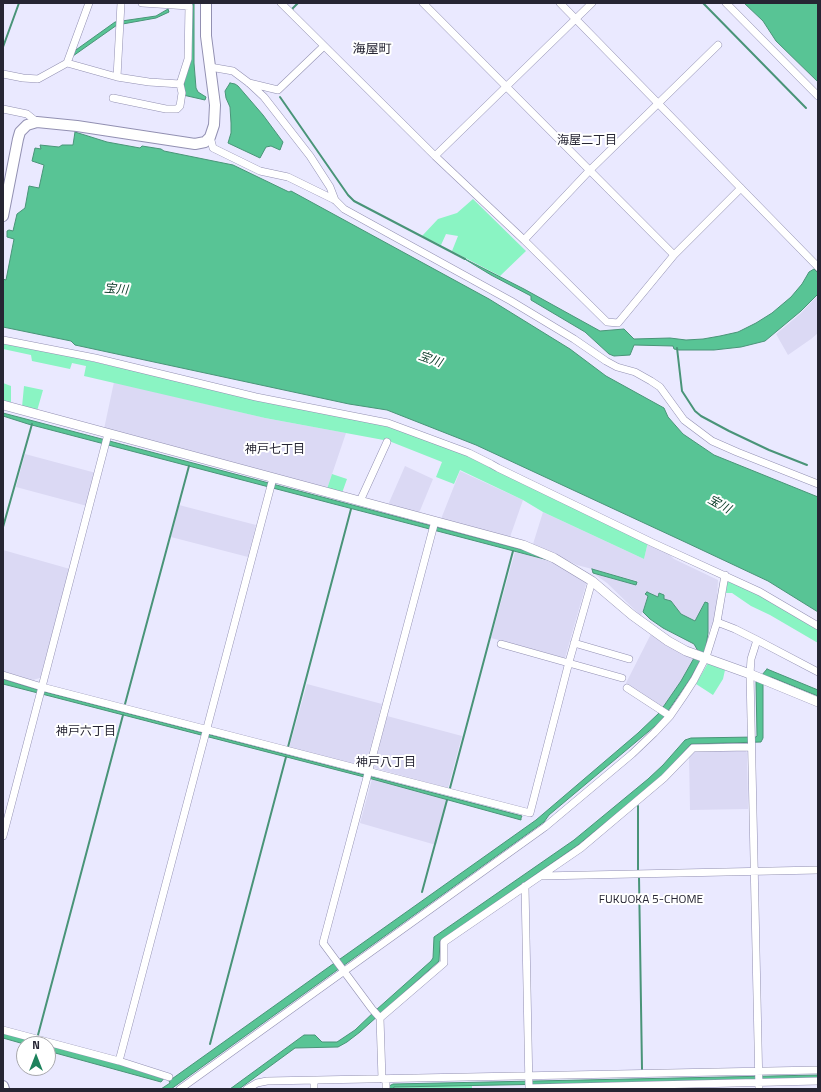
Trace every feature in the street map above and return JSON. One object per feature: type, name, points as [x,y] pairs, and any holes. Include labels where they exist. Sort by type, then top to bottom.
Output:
[{"type":"main road","points":[[3,216],[20,132],[27,125],[37,122],[77,126],[183,144],[205,142],[210,137],[214,125],[215,105],[206,36],[206,3]]},
{"type":"street","points":[[3,74],[38,79],[67,62],[89,3]]},
{"type":"street","points":[[117,77],[120,3]]},
{"type":"street","points":[[113,98],[166,109],[177,109],[180,106],[182,93],[180,84],[188,59],[190,6],[142,3]]},
{"type":"street","points":[[281,3],[435,156],[524,240],[607,322],[618,323],[674,255],[741,188]]},
{"type":"street","points":[[423,3],[674,255]]},
{"type":"street","points":[[560,3],[815,264]]},
{"type":"street","points":[[435,156],[592,3]]},
{"type":"street","points":[[726,3],[818,96]]},
{"type":"street","points":[[524,240],[589,171],[718,45]]},
{"type":"street","points":[[249,82],[278,90],[324,46]]},
{"type":"street","points":[[67,62],[117,77],[149,82],[180,84]]},
{"type":"street","points":[[210,67],[233,71],[249,82],[264,97],[310,156],[330,187],[335,200]]},
{"type":"street","points":[[3,109],[27,114],[37,122]]},
{"type":"street","points":[[210,137],[213,148],[260,171],[288,177],[335,200],[344,208],[574,339],[606,362],[635,372],[651,381],[660,387],[684,420],[712,441],[818,484]]},
{"type":"street","points":[[3,340],[95,358],[256,397],[388,423],[469,453],[653,543],[760,592],[818,626]]},
{"type":"street","points":[[3,405],[107,439],[272,483],[360,501],[434,526],[523,545],[554,558],[592,581],[632,615],[668,641],[701,656],[818,702]]},
{"type":"street","points":[[3,836],[107,439]]},
{"type":"street","points":[[360,501],[386,442]]},
{"type":"street","points":[[119,1061],[272,483]]},
{"type":"street","points":[[386,1089],[378,1016],[323,943],[434,526]]},
{"type":"street","points":[[180,1089],[342,970],[544,827],[632,754],[654,733],[694,680],[701,656],[717,622],[725,575]]},
{"type":"street","points":[[3,675],[41,690],[368,775],[530,813],[574,643],[592,581]]},
{"type":"street","points":[[717,622],[735,629],[818,672]]},
{"type":"street","points":[[757,640],[751,658],[758,678],[751,745],[759,1084]]},
{"type":"street","points":[[574,643],[629,659]]},
{"type":"street","points":[[500,644],[622,678]]},
{"type":"street","points":[[627,688],[659,710],[669,715]]},
{"type":"street","points":[[378,1016],[444,963],[444,942],[581,848],[664,778],[693,748],[751,745]]},
{"type":"street","points":[[541,876],[818,870]]},
{"type":"street","points":[[525,886],[530,1088],[759,1084],[818,1081]]},
{"type":"street","points":[[3,1030],[119,1061],[169,1077]]},
{"type":"street","points":[[247,1089],[257,1083],[267,1081],[818,1070]]},
{"type":"street","points":[[314,1081],[314,1089]]},
{"type":"shaded area","points":[[473,199],[526,251],[500,276],[452,251],[458,236],[446,234],[441,245],[422,236],[438,219],[457,213]]},
{"type":"shaded area","points":[[818,295],[818,333],[788,355],[776,334],[800,314]]},
{"type":"shaded area","points":[[3,342],[255,399],[369,421],[398,429],[490,465],[648,542],[644,559],[543,512],[523,500],[460,470],[454,484],[436,477],[442,462],[389,441],[265,418],[84,376],[86,366],[72,363],[70,369],[32,361],[31,355],[3,349]]},
{"type":"shaded area","points":[[114,382],[265,418],[346,433],[327,489],[104,429]]},
{"type":"shaded area","points":[[3,383],[11,386],[11,403],[3,401]]},
{"type":"shaded area","points":[[24,386],[43,390],[37,411],[22,407]]},
{"type":"shaded area","points":[[25,454],[96,473],[87,506],[16,487]]},
{"type":"shaded area","points":[[405,466],[433,479],[419,513],[388,505]]},
{"type":"shaded area","points":[[460,471],[523,500],[510,537],[441,519]]},
{"type":"shaded area","points":[[332,474],[347,479],[342,493],[327,489]]},
{"type":"shaded area","points":[[179,505],[256,525],[248,557],[171,537]]},
{"type":"shaded area","points":[[543,512],[644,559],[648,542],[664,549],[674,559],[718,580],[716,617],[708,633],[708,603],[704,603],[695,621],[681,614],[671,601],[664,599],[664,595],[659,593],[658,597],[654,595],[648,596],[641,616],[607,583],[593,573],[636,585],[637,581],[577,565],[533,544]]},
{"type":"shaded area","points":[[3,550],[70,569],[40,678],[33,680],[3,671]]},
{"type":"shaded area","points":[[515,552],[552,561],[587,581],[565,658],[491,638]]},
{"type":"shaded area","points":[[730,581],[743,586],[818,629],[818,643],[770,615],[751,606],[732,593],[726,593],[727,582]]},
{"type":"shaded area","points":[[651,634],[669,646],[694,658],[681,681],[662,709],[626,683]]},
{"type":"shaded area","points":[[708,663],[725,670],[723,679],[713,695],[696,684]]},
{"type":"shaded area","points":[[307,684],[382,704],[365,768],[289,748]]},
{"type":"shaded area","points":[[387,716],[462,736],[448,788],[374,768]]},
{"type":"shaded area","points":[[745,750],[747,753],[748,809],[690,810],[689,755],[693,752]]},
{"type":"shaded area","points":[[372,779],[448,800],[436,845],[360,823]]},
{"type":"shaded area","points":[[472,1085],[472,1089],[393,1089],[394,1087]]},
{"type":"water","points":[[190,3],[194,3],[194,63],[196,88],[198,92],[206,97],[205,100],[183,95]]},
{"type":"water","points":[[744,3],[818,3],[818,82],[776,41],[763,21]]},
{"type":"water","points":[[168,9],[169,12],[156,18],[117,25],[73,56],[73,52],[115,22],[156,16]]},
{"type":"water","points":[[230,83],[238,86],[263,115],[283,142],[280,150],[271,146],[266,147],[260,158],[228,143],[231,133],[231,123],[230,107],[225,91]]},
{"type":"water","name":"宝川","points":[[75,132],[107,142],[140,148],[142,146],[161,149],[164,151],[233,165],[289,192],[291,191],[489,299],[570,349],[606,376],[664,408],[668,417],[683,434],[714,455],[818,497],[818,612],[768,581],[685,542],[476,445],[387,410],[349,404],[75,345],[71,341],[3,327],[3,279],[6,280],[14,239],[7,237],[7,231],[13,231],[17,214],[25,208],[29,186],[39,188],[44,165],[32,161],[35,148],[41,149],[40,145],[59,147],[62,145],[73,145]]},
{"type":"water","points":[[463,258],[524,289],[600,331],[624,329],[634,339],[703,339],[738,332],[772,313],[791,297],[802,284],[809,272],[814,269],[818,273],[818,294],[801,311],[765,341],[741,347],[714,350],[679,350],[674,349],[673,346],[634,345],[630,355],[614,356],[609,354],[585,332],[531,300],[531,296]]},
{"type":"water","points":[[3,413],[527,551],[552,561],[28,424],[3,416]]},
{"type":"water","points":[[592,569],[637,582],[636,585],[593,573]]},
{"type":"water","points":[[647,592],[658,597],[659,593],[664,595],[664,599],[671,601],[681,614],[695,621],[705,602],[708,603],[708,633],[705,652],[690,679],[661,721],[549,815],[544,822],[171,1089],[161,1089],[170,1083],[169,1081],[536,820],[638,733],[659,713],[681,681],[698,651],[694,644],[663,628],[643,612],[648,596],[645,594]]},
{"type":"water","points":[[767,669],[818,690],[818,696],[771,677],[768,678],[763,685],[763,738],[761,742],[691,744],[661,777],[578,845],[440,941],[439,961],[347,1042],[338,1047],[295,1048],[239,1089],[230,1089],[304,1035],[315,1035],[322,1042],[337,1042],[355,1030],[431,961],[433,958],[434,937],[574,840],[648,779],[663,765],[685,740],[691,738],[756,737],[756,682]]},
{"type":"water","points":[[3,679],[45,692],[522,816],[521,820],[372,779],[3,684]]},
{"type":"water","points":[[3,1032],[18,1036],[16,1036],[16,1042],[3,1038]]},
{"type":"water","points":[[56,1046],[165,1077],[161,1082],[56,1053]]},
{"type":"water","points":[[818,1075],[818,1079],[394,1087],[393,1089],[390,1089],[389,1086],[393,1084]]},
{"type":"waterway","points":[[3,47],[19,3]]},
{"type":"waterway","points":[[293,11],[292,9],[298,3]]},
{"type":"waterway","points":[[703,3],[806,108]]},
{"type":"waterway","points":[[280,97],[348,195],[354,201],[465,259]]},
{"type":"waterway","points":[[677,348],[682,391],[695,411],[701,416],[729,431],[769,450],[807,465]]},
{"type":"waterway","points":[[3,527],[32,424]]},
{"type":"waterway","points":[[125,704],[189,466]]},
{"type":"waterway","points":[[288,747],[351,509]]},
{"type":"waterway","points":[[450,788],[513,551]]},
{"type":"waterway","points":[[38,1035],[123,715]]},
{"type":"waterway","points":[[210,1044],[286,757]]},
{"type":"waterway","points":[[422,892],[447,800]]},
{"type":"waterway","points":[[638,806],[638,871]]},
{"type":"waterway","points":[[639,877],[642,1069]]},
{"type":"district","name":"海屋町","points":[[372,50]]},
{"type":"district","name":"海屋二丁目","points":[[587,141]]},
{"type":"district","name":"神戸七丁目","points":[[275,450]]},
{"type":"district","name":"神戸六丁目","points":[[86,732]]},
{"type":"district","name":"神戸八丁目","points":[[386,763]]},
{"type":"district","name":"FUKUOKA 5-CHOME","points":[[651,900]]}]
